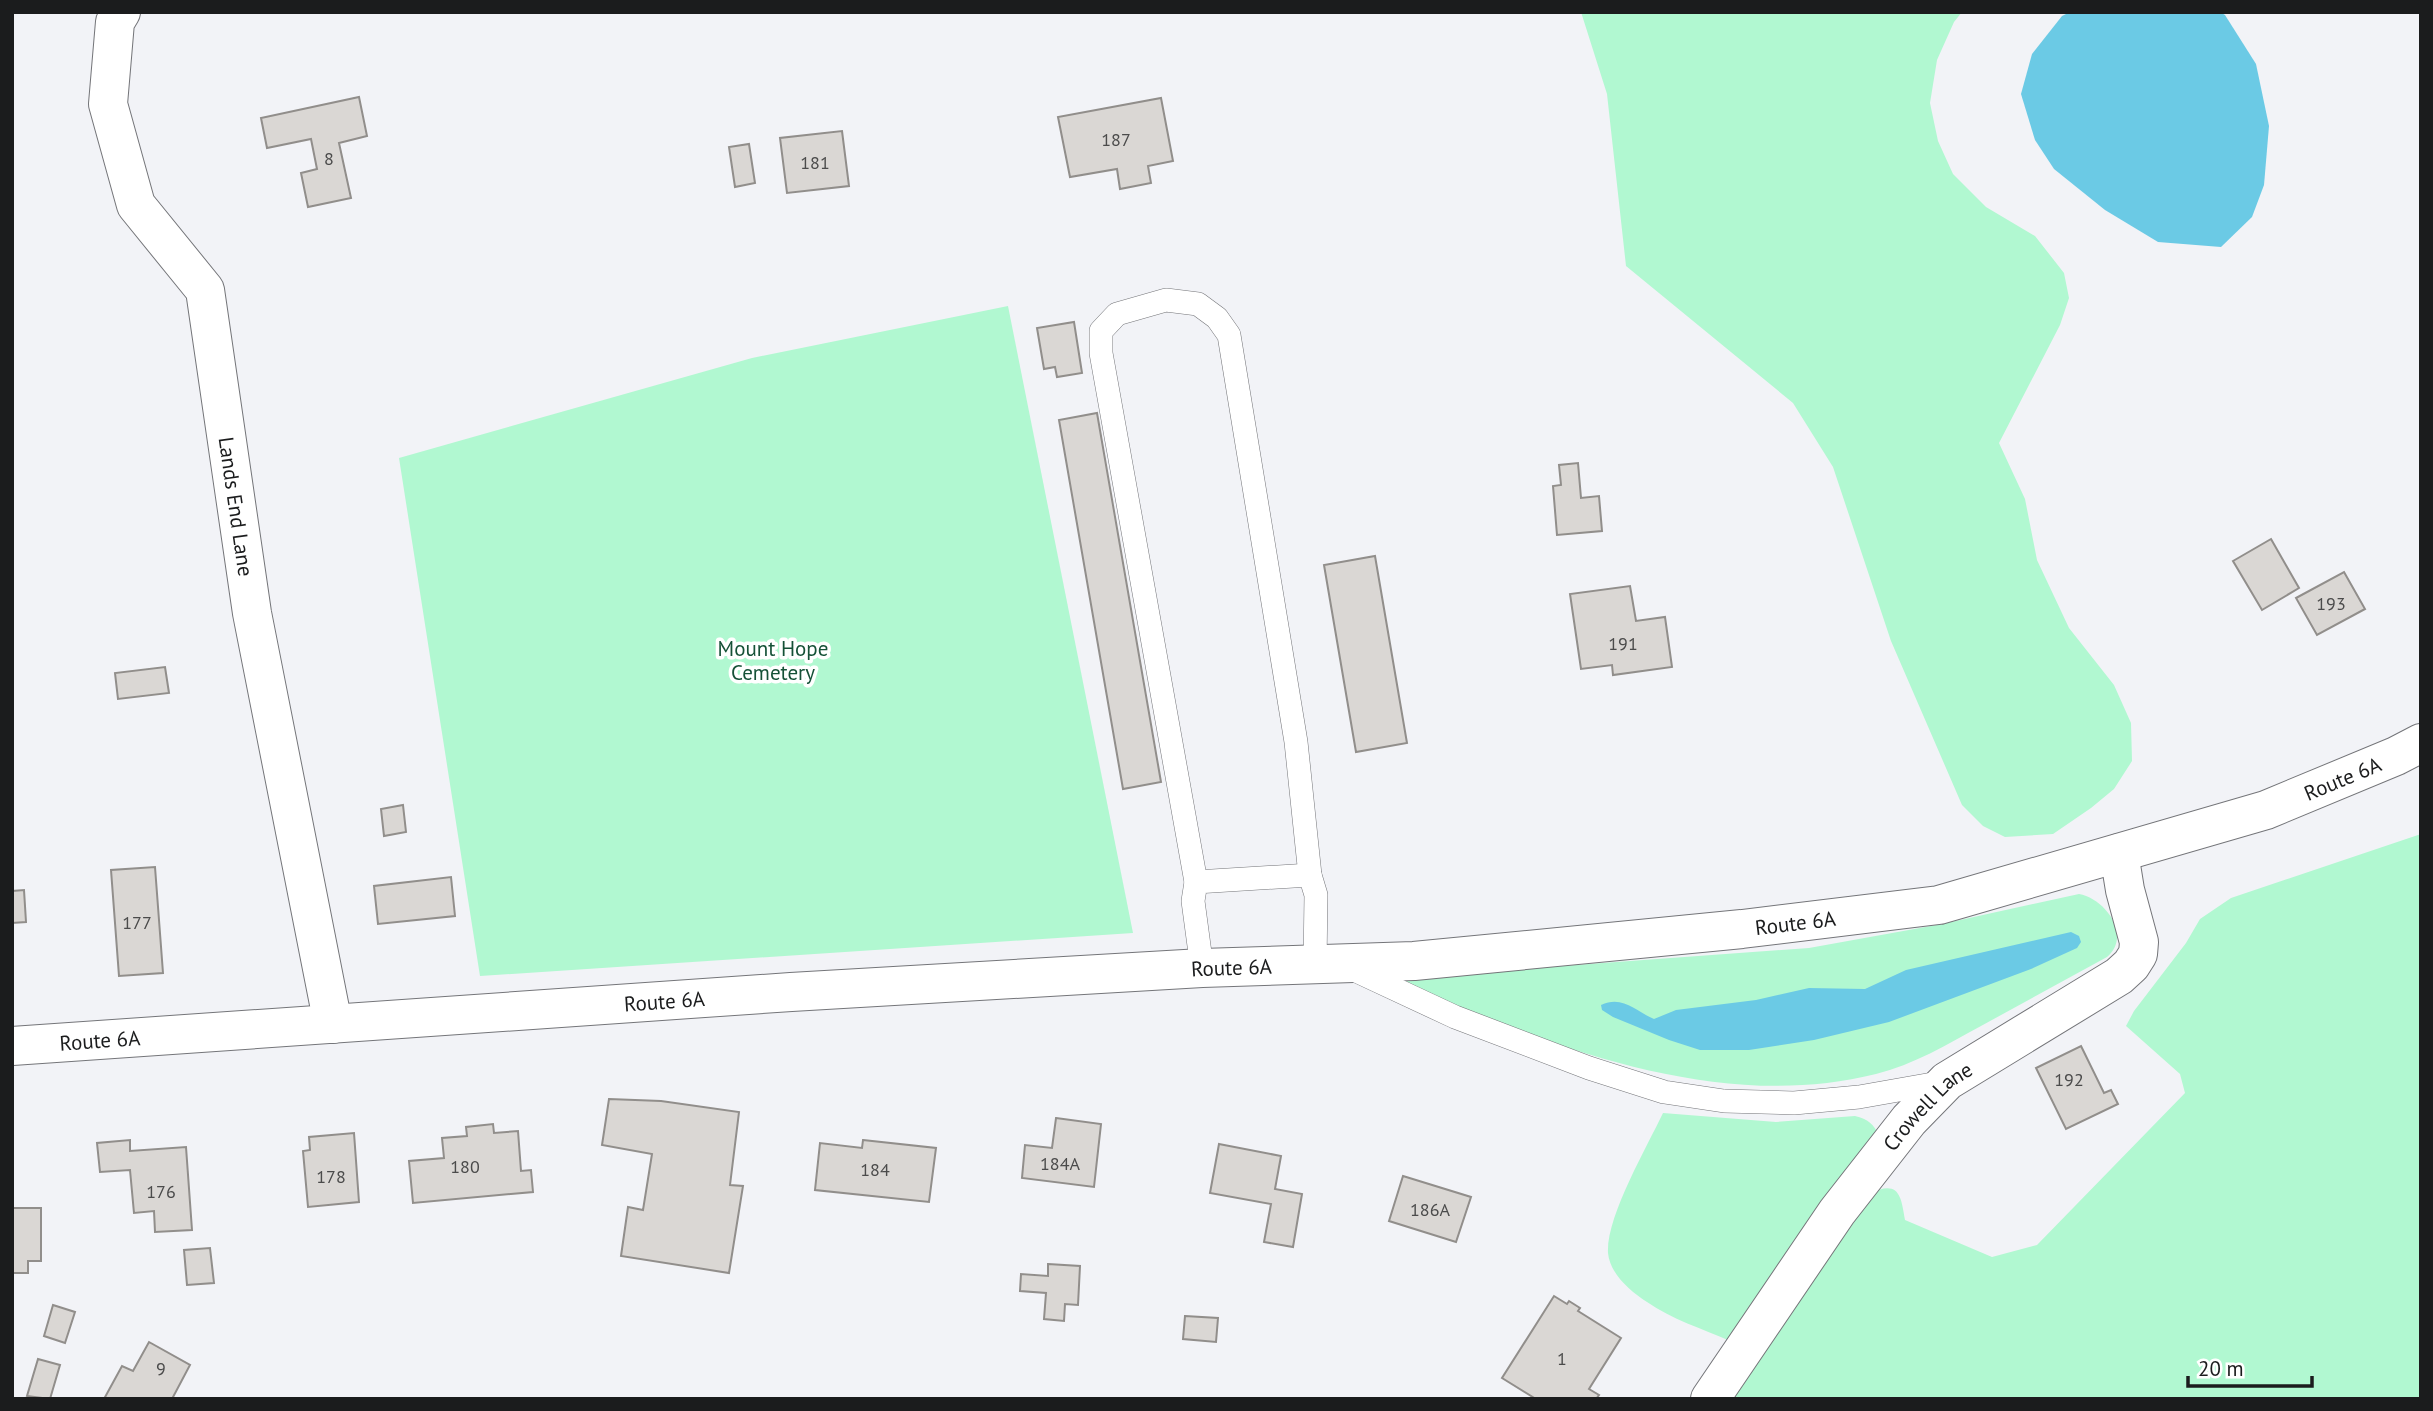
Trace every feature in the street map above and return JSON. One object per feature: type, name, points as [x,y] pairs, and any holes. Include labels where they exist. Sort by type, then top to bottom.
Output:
[{"type":"main road","name":"Lands End Lane","points":[[121,12],[115,22],[108,104],[136,205],[205,290],[252,613],[333,1024]]},
{"type":"main road","name":"Route 6A","points":[[12,1046],[791,992],[1202,968],[1414,961],[1742,929],[1939,905],[2266,810],[2421,743]]},
{"type":"main road","name":"Crowell Lane","points":[[1710,1399],[1837,1212],[1909,1121],[1947,1082],[2119,976],[2131,965],[2138,954],[2139,942],[2125,890],[2119,853]]},
{"type":"lane","points":[[1202,968],[1193,901],[1195,882],[1101,353],[1101,331],[1117,314],[1166,300],[1198,304],[1217,318],[1229,334],[1296,742],[1310,875],[1316,895],[1326,963],[1455,1017],[1589,1068],[1664,1092],[1724,1101],[1794,1103],[1858,1097],[1947,1082]]},
{"type":"lane","points":[[1195,882],[1310,875]]},
{"type":"green space","points":[[1581,12],[1962,12],[1954,22],[1937,60],[1930,103],[1938,141],[1953,174],[1986,207],[2035,236],[2064,273],[2069,298],[2060,325],[1999,443],[2025,499],[2037,560],[2069,628],[2114,685],[2131,723],[2132,761],[2114,789],[2053,834],[2005,837],[1983,826],[1962,805],[1891,641],[1833,467],[1793,403],[1626,266],[1607,94]]},
{"type":"green space","name":"Mount Hope Cemetery","points":[[1008,306],[1133,933],[480,976],[399,458],[752,358]]},
{"type":"green space","points":[[2421,834],[2421,1399],[1730,1399],[1870,1193],[1880,1189],[1893,1189],[1900,1197],[1905,1220],[1992,1257],[2037,1245],[2185,1093],[2180,1074],[2126,1026],[2134,1011],[2186,943],[2200,919],[2231,898]]},
{"type":"green space","points":[[2079,894],[2098,903],[2116,929],[2117,939],[2107,957],[1917,1060],[1876,1074],[1813,1084],[1749,1085],[1686,1078],[1623,1064],[1561,1046],[1381,979],[1809,948],[1942,924]]},
{"type":"green space","points":[[1663,1113],[1776,1122],[1855,1116],[1870,1123],[1879,1136],[1730,1341],[1677,1319],[1647,1302],[1622,1281],[1610,1261],[1609,1238],[1620,1202]]},
{"type":"water","points":[[2070,12],[2220,12],[2225,15],[2256,64],[2269,126],[2264,185],[2252,217],[2221,247],[2158,242],[2105,210],[2054,169],[2035,140],[2021,94],[2032,54],[2062,16]]},
{"type":"water","points":[[2071,932],[2079,936],[2081,942],[2077,948],[2031,969],[1889,1022],[1814,1040],[1749,1050],[1700,1050],[1613,1017],[1602,1010],[1601,1005],[1609,1002],[1622,1003],[1654,1019],[1676,1010],[1756,1000],[1809,988],[1865,989],[1906,970]]},
{"type":"building","points":[[359,97],[367,136],[339,143],[351,198],[308,207],[301,173],[317,169],[311,139],[267,148],[261,118]]},
{"type":"building","points":[[1161,98],[1173,161],[1148,166],[1151,183],[1120,189],[1117,169],[1070,177],[1058,117]]},
{"type":"building","points":[[842,131],[849,186],[787,193],[780,138]]},
{"type":"building","points":[[749,144],[755,183],[735,187],[729,147]]},
{"type":"building","points":[[1074,322],[1082,373],[1057,377],[1055,367],[1044,369],[1037,328]]},
{"type":"building","points":[[1097,413],[1161,782],[1123,789],[1059,420]]},
{"type":"building","points":[[1578,463],[1581,498],[1599,496],[1602,531],[1557,535],[1553,486],[1561,485],[1559,465]]},
{"type":"building","points":[[2271,539],[2299,588],[2262,610],[2233,561]]},
{"type":"building","points":[[1375,556],[1407,743],[1356,752],[1324,565]]},
{"type":"building","points":[[2344,572],[2365,609],[2317,635],[2296,598]]},
{"type":"building","points":[[1630,586],[1636,621],[1665,617],[1672,667],[1613,675],[1612,665],[1581,669],[1570,594]]},
{"type":"building","points":[[165,667],[169,693],[118,699],[115,673]]},
{"type":"building","points":[[403,805],[406,832],[384,836],[381,809]]},
{"type":"building","points":[[155,867],[163,973],[119,976],[111,870]]},
{"type":"building","points":[[451,877],[455,916],[378,924],[374,886]]},
{"type":"building","points":[[24,890],[26,922],[12,923],[12,891]]},
{"type":"building","points":[[2081,1046],[2104,1093],[2111,1090],[2118,1104],[2066,1129],[2036,1068]]},
{"type":"building","points":[[609,1099],[661,1101],[739,1112],[730,1185],[743,1186],[729,1273],[621,1256],[628,1207],[643,1210],[652,1154],[602,1145]]},
{"type":"building","points":[[1056,1118],[1101,1124],[1094,1187],[1022,1178],[1025,1145],[1052,1148]]},
{"type":"building","points":[[493,1124],[494,1133],[518,1131],[521,1171],[531,1170],[533,1192],[413,1203],[409,1161],[444,1158],[442,1138],[467,1136],[466,1127]]},
{"type":"building","points":[[354,1133],[359,1202],[308,1207],[303,1151],[310,1150],[309,1137]]},
{"type":"building","points":[[130,1140],[130,1151],[186,1147],[192,1230],[155,1232],[154,1211],[134,1213],[130,1170],[100,1172],[97,1143]]},
{"type":"building","points":[[863,1140],[936,1148],[929,1202],[815,1190],[820,1143],[862,1148]]},
{"type":"building","points":[[1219,1144],[1281,1156],[1275,1189],[1302,1194],[1293,1247],[1264,1242],[1271,1204],[1210,1193]]},
{"type":"building","points":[[1403,1176],[1471,1197],[1456,1242],[1389,1221]]},
{"type":"building","points":[[12,1208],[41,1208],[41,1261],[28,1261],[28,1273],[12,1273]]},
{"type":"building","points":[[210,1248],[214,1283],[187,1285],[184,1250]]},
{"type":"building","points":[[1048,1264],[1080,1266],[1078,1305],[1065,1304],[1064,1321],[1044,1319],[1046,1293],[1020,1291],[1021,1274],[1048,1276]]},
{"type":"building","points":[[1554,1296],[1567,1304],[1569,1301],[1580,1308],[1578,1311],[1621,1338],[1589,1389],[1599,1395],[1596,1399],[1536,1399],[1502,1378]]},
{"type":"building","points":[[53,1305],[75,1312],[65,1343],[44,1336]]},
{"type":"building","points":[[1185,1316],[1218,1318],[1216,1342],[1183,1339]]},
{"type":"building","points":[[149,1342],[190,1365],[172,1399],[104,1399],[122,1366],[133,1371]]},
{"type":"building","points":[[38,1359],[60,1365],[50,1399],[27,1396]]}]
